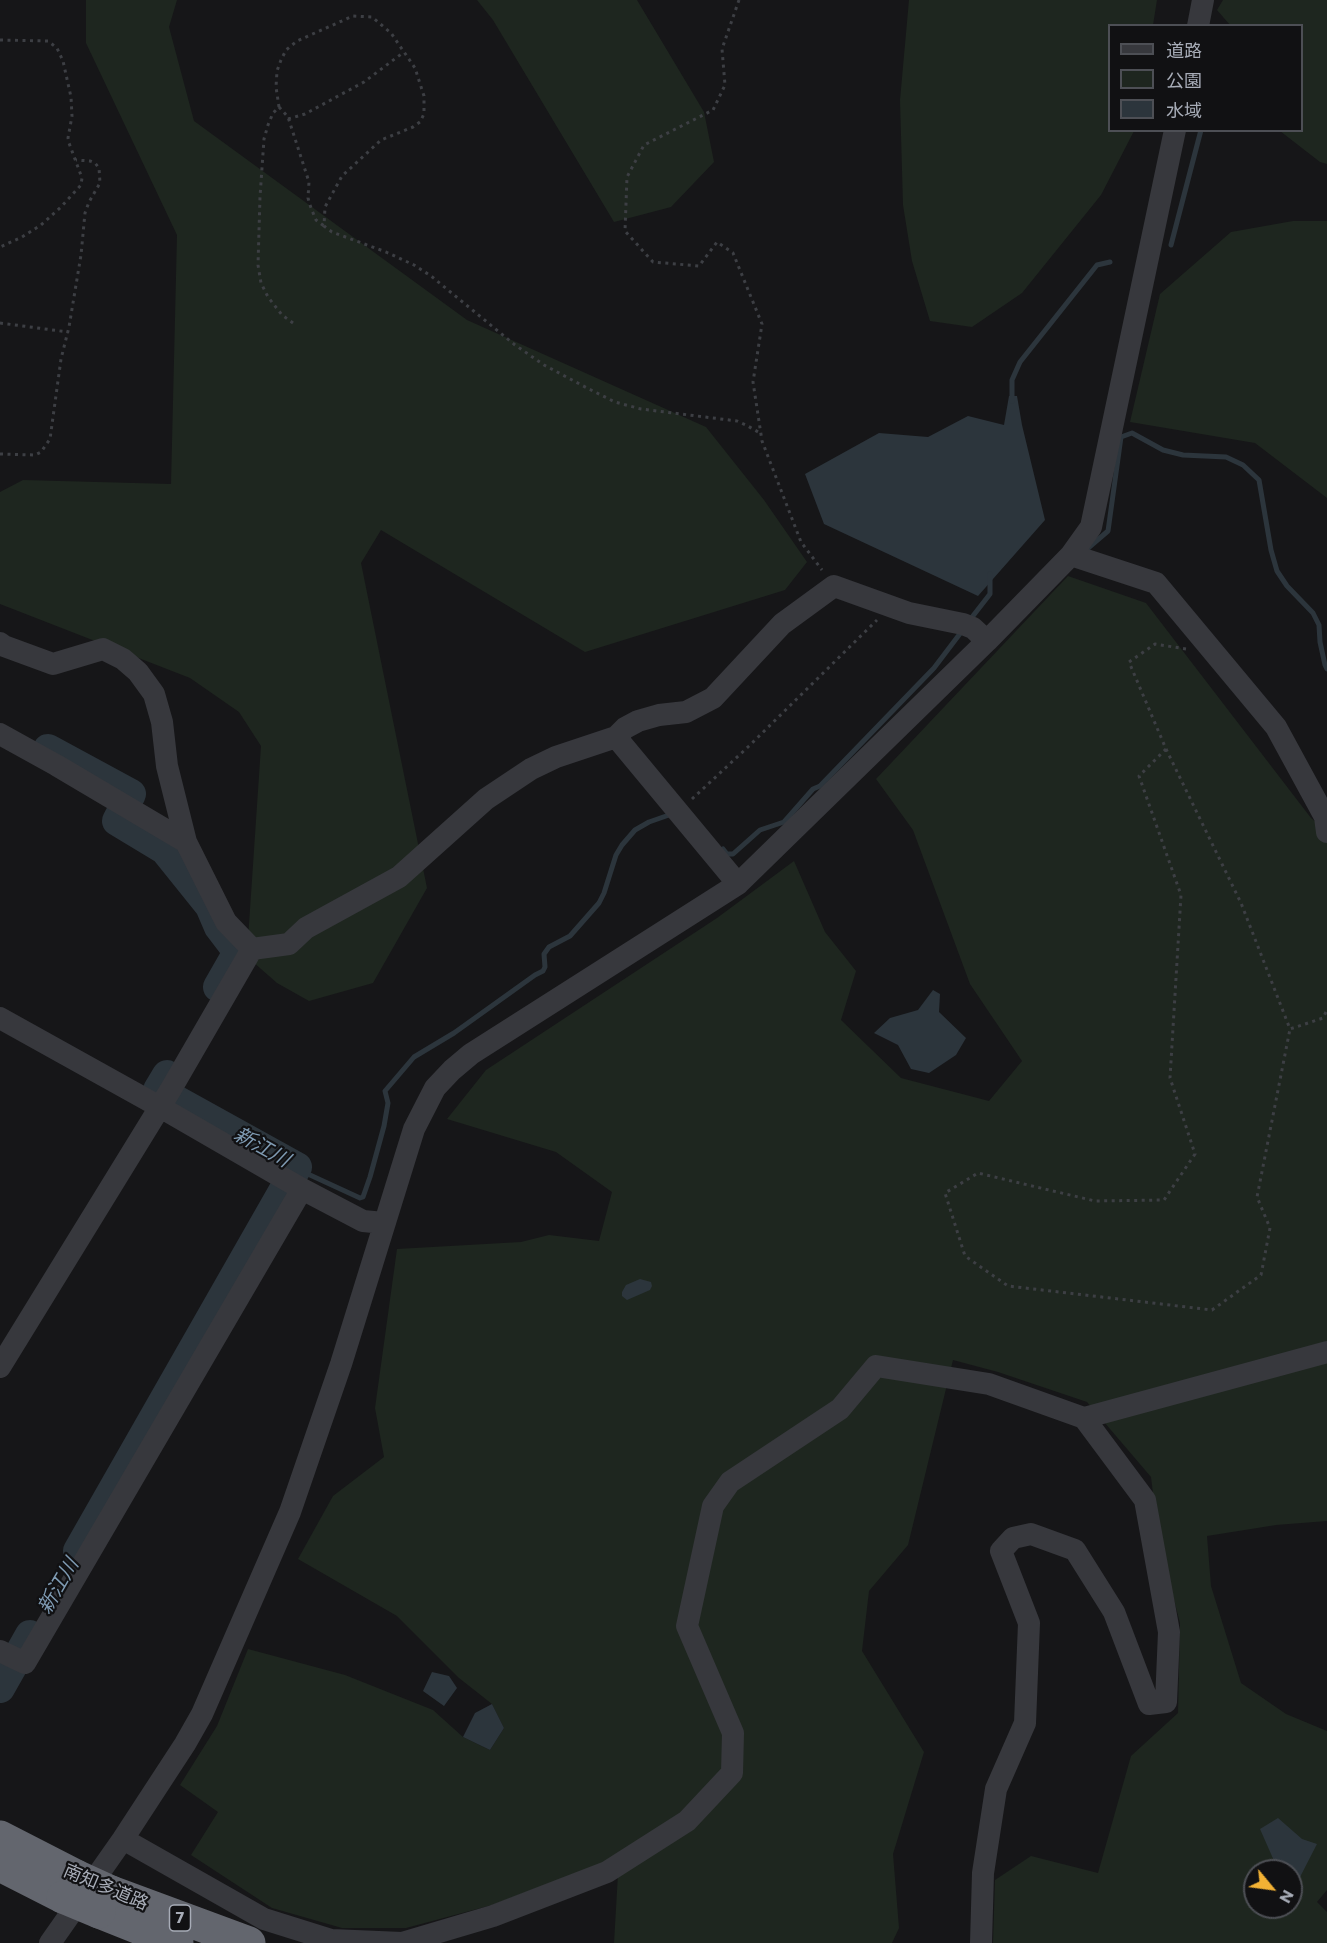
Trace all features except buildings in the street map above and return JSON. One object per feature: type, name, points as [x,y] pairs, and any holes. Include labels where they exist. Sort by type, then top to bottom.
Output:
[{"type":"highway","name":"南知多道路","points":[[0,1837],[70,1886]]},
{"type":"highway","name":"南知多道路","points":[[0,1865],[70,1886],[105,1902],[177,1943]]},
{"type":"highway","name":"南知多道路","points":[[105,1902],[249,1943]]},
{"type":"street","points":[[1198,24],[1203,0]]},
{"type":"street","points":[[50,1943],[123,1839],[202,1714],[290,1512],[338,1375],[414,1129],[435,1088],[471,1054],[738,884],[987,641],[1071,555],[1091,527],[1175,132]]},
{"type":"street","points":[[1071,555],[1156,583],[1275,727],[1325,817],[1327,832]]},
{"type":"street","points":[[252,949],[289,944],[306,928],[399,877],[486,799],[531,769],[555,756],[616,736],[638,721],[659,715],[686,712],[713,698],[782,624],[834,586],[909,614],[963,624],[973,628],[987,641]]},
{"type":"street","points":[[0,643],[53,664],[103,649],[123,659],[138,672],[154,694],[162,722],[167,766],[186,842],[226,922],[252,949]]},
{"type":"street","points":[[0,734],[186,842]]},
{"type":"street","points":[[616,736],[738,884]]},
{"type":"street","points":[[0,1367],[164,1101],[252,949]]},
{"type":"street","points":[[0,1018],[164,1101],[301,1189],[363,1221],[384,1223]]},
{"type":"street","points":[[2,1652],[25,1663],[301,1189]]},
{"type":"street","points":[[1084,1418],[1327,1352]]},
{"type":"street","points":[[123,1839],[264,1919],[331,1941],[402,1943],[493,1916],[607,1872],[687,1821],[732,1773],[733,1733],[687,1626],[713,1506],[730,1482],[840,1409],[876,1366],[989,1384],[1084,1418],[1145,1500],[1169,1632],[1166,1701],[1149,1704],[1114,1611],[1075,1550],[1031,1534],[1013,1538],[1001,1551],[1029,1623],[1025,1723],[996,1789],[983,1873],[981,1943]]},
{"type":"path","points":[[739,0],[722,49],[725,85],[713,110],[644,145],[627,177],[625,231],[653,262],[699,266],[717,242],[733,253],[762,324],[753,382],[762,441],[801,542],[834,586]]},
{"type":"path","points":[[324,226],[326,207],[342,176],[381,140],[413,127],[420,122],[424,114],[424,96],[419,78],[391,33],[372,17],[354,16],[344,19],[297,41],[286,50],[281,60],[276,87],[279,107],[288,119],[309,182],[308,198],[316,220],[324,226],[333,232],[414,265],[544,365],[615,402],[641,409],[737,422],[760,433]]},
{"type":"path","points":[[0,39],[48,41],[57,48],[63,61],[71,97],[72,116],[68,138],[82,178],[81,185],[41,225],[15,241],[0,247]]},
{"type":"path","points":[[288,119],[305,114],[364,82],[404,52]]},
{"type":"path","points":[[279,107],[267,124],[264,139],[260,197],[259,275],[267,297],[282,315],[293,323]]},
{"type":"path","points":[[0,454],[35,455],[47,446],[50,439],[81,255],[85,213],[100,183],[101,176],[95,163],[90,160],[75,160]]},
{"type":"path","points":[[0,323],[68,332]]},
{"type":"path","points":[[678,812],[875,622],[885,605]]},
{"type":"path","points":[[1166,749],[1139,776],[1181,895],[1170,1078],[1195,1154],[1164,1200],[1095,1201],[978,1173],[945,1193],[965,1256],[1008,1286],[1212,1310],[1261,1275],[1270,1228],[1257,1197],[1290,1029],[1241,903],[1166,749],[1129,662],[1155,644],[1215,654]]},
{"type":"path","points":[[1290,1029],[1323,1017],[1327,1010]]},
{"type":"green space","points":[[86,0],[177,0],[169,27],[194,121],[467,320],[706,427],[764,500],[807,562],[785,590],[585,652],[381,530],[361,563],[427,888],[373,983],[309,1001],[277,983],[244,954],[248,939],[261,746],[239,712],[190,678],[0,604],[0,492],[23,480],[171,484],[177,235],[86,43]]},
{"type":"green space","points":[[477,0],[637,0],[704,112],[714,162],[671,207],[614,222],[493,20]]},
{"type":"green space","points":[[909,0],[1157,0],[1153,24],[1108,24],[1108,132],[1133,132],[1101,195],[1022,293],[972,327],[930,321],[912,261],[903,205],[900,100]]},
{"type":"green space","points":[[1223,0],[1327,0],[1327,164],[1320,162],[1281,132],[1303,132],[1303,24],[1229,24],[1217,10]]},
{"type":"green space","points":[[1293,221],[1327,221],[1327,498],[1255,443],[1130,422],[1160,294],[1231,232]]},
{"type":"green space","points":[[1068,576],[1146,603],[1311,818],[1327,831],[1327,1521],[1276,1525],[1207,1536],[1211,1586],[1241,1683],[1286,1714],[1327,1731],[1327,1890],[1317,1902],[1327,1912],[1327,1943],[993,1943],[995,1880],[1031,1856],[1098,1873],[1131,1756],[1178,1713],[1180,1623],[1159,1542],[1151,1477],[1087,1402],[998,1372],[953,1360],[908,1545],[869,1591],[862,1651],[924,1752],[893,1854],[899,1928],[892,1943],[614,1943],[619,1857],[492,1905],[406,1928],[342,1928],[272,1908],[191,1855],[218,1812],[180,1785],[217,1726],[248,1649],[345,1675],[433,1710],[463,1737],[490,1750],[504,1728],[492,1704],[459,1678],[397,1616],[298,1559],[333,1496],[384,1457],[375,1408],[397,1249],[521,1242],[549,1235],[599,1241],[612,1192],[556,1152],[447,1119],[486,1070],[717,918],[794,861],[825,932],[856,971],[841,1020],[901,1078],[989,1101],[1022,1061],[970,984],[913,830],[876,779]]},
{"type":"water","points":[[1009,396],[1017,396],[1045,520],[978,596],[824,524],[805,474],[879,433],[928,437],[968,416],[1004,425]]},
{"type":"water","points":[[933,990],[940,994],[939,1012],[966,1038],[956,1055],[929,1073],[911,1069],[898,1045],[874,1033],[890,1018],[918,1010]]},
{"type":"water","points":[[640,1279],[651,1282],[650,1290],[627,1300],[622,1296],[626,1285]]},
{"type":"water","points":[[432,1672],[449,1676],[457,1688],[444,1706],[423,1691]]},
{"type":"water","points":[[492,1704],[504,1728],[490,1750],[463,1737],[475,1713]]},
{"type":"water","points":[[1278,1818],[1302,1839],[1317,1844],[1303,1871],[1303,1859],[1273,1859],[1260,1829]]},
{"type":"waterway","points":[[1171,245],[1200,132]]},
{"type":"waterway","points":[[1012,401],[1012,380],[1020,362],[1097,265],[1110,262]]},
{"type":"waterway","points":[[1087,549],[1108,531],[1121,437],[1132,433],[1163,450],[1183,455],[1226,457],[1243,465],[1259,480],[1271,550],[1277,571],[1287,586],[1313,613],[1319,625],[1320,642],[1327,669]]},
{"type":"waterway","points":[[969,621],[990,594],[990,574]]},
{"type":"waterway","points":[[723,849],[727,854],[733,854],[760,830],[784,822],[813,789],[820,786],[934,668],[962,631]]},
{"type":"waterway","name":"新江川","points":[[48,749],[131,794],[117,821],[165,850],[210,906],[219,927],[238,952],[218,987]]},
{"type":"waterway","points":[[297,1167],[360,1198],[363,1197],[384,1126],[388,1103],[385,1091],[414,1057],[454,1033],[543,971],[544,954],[549,947],[570,936],[599,903],[616,855],[622,845],[635,830],[649,822],[672,816]]},
{"type":"waterway","name":"新江川","points":[[78,1551],[297,1167],[158,1090],[167,1075]]},
{"type":"waterway","name":"新江川","points":[[0,1688],[30,1635]]}]
